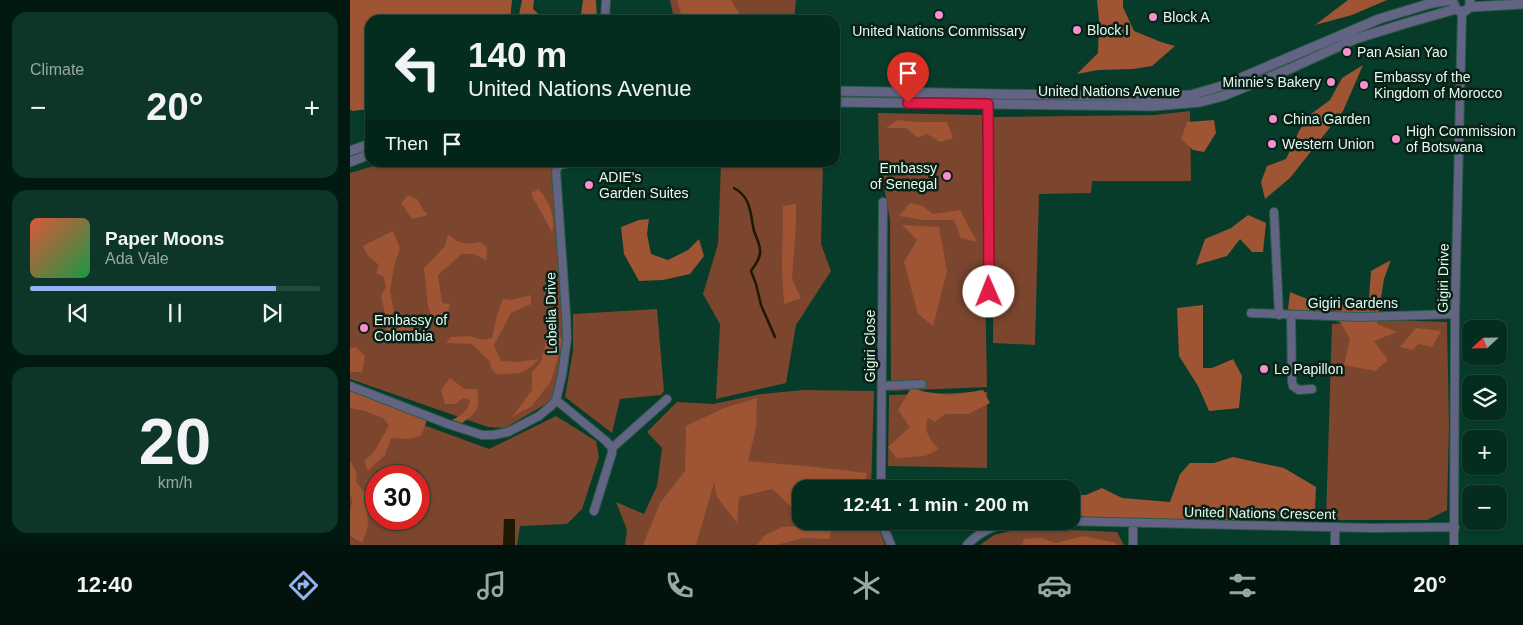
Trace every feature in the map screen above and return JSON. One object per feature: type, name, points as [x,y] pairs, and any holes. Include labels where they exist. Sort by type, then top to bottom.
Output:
[{"type":"street","points":[[605,15],[606,0]]},
{"type":"street","name":"United Nations Avenue","points":[[840,102],[908,98],[1159,97],[1191,95],[1222,86],[1379,19],[1424,5],[1450,0]]},
{"type":"street","name":"United Nations Avenue","points":[[840,91],[988,104],[1154,106],[1200,102],[1223,96],[1356,39],[1462,6],[1523,4]]},
{"type":"street","name":"Gigiri Drive","points":[[1454,545],[1455,314],[1462,6]]},
{"type":"street","points":[[988,104],[989,292]]},
{"type":"street","points":[[350,151],[365,146]]},
{"type":"street","points":[[350,162],[365,156]]},
{"type":"street","name":"Lobelia Drive","points":[[556,400],[567,339],[556,171],[558,167]]},
{"type":"street","name":"Gigiri Close","points":[[881,480],[884,202]]},
{"type":"street","points":[[1274,212],[1279,315]]},
{"type":"street","name":"Gigiri Gardens","points":[[1251,313],[1360,317],[1455,314]]},
{"type":"street","points":[[1292,315],[1292,381],[1299,390],[1312,389]]},
{"type":"street","points":[[882,386],[922,384]]},
{"type":"street","points":[[350,386],[448,424],[482,435],[501,434],[514,429],[539,416],[556,400],[612,448],[594,511]]},
{"type":"street","points":[[612,448],[667,399]]},
{"type":"street","name":"United Nations Crescent","points":[[1080,522],[1335,527],[1455,527]]},
{"type":"street","points":[[1133,524],[1133,545]]},
{"type":"street","points":[[1335,527],[1335,545]]},
{"type":"street","points":[[885,530],[891,545]]},
{"type":"street","points":[[967,545],[985,530]]},
{"type":"shaded area","points":[[350,0],[512,0],[510,15],[365,15],[365,110],[352,111],[350,109]]},
{"type":"shaded area","points":[[522,0],[534,0],[533,9],[540,15],[519,15]]},
{"type":"shaded area","points":[[583,0],[596,0],[597,15],[578,15],[581,14]]},
{"type":"shaded area","points":[[670,0],[796,0],[794,15],[673,14]]},
{"type":"shaded area","points":[[677,0],[731,0],[740,15],[682,15]]},
{"type":"shaded area","points":[[1097,0],[1123,0],[1123,7],[1134,31],[1175,46],[1152,66],[1133,69],[1098,70],[1077,74],[1098,53],[1099,20]]},
{"type":"shaded area","points":[[1348,0],[1387,0],[1352,15],[1315,25]]},
{"type":"shaded area","points":[[1363,65],[1343,111],[1290,178],[1265,199],[1261,182],[1267,166],[1286,159],[1299,131],[1311,114],[1330,100],[1342,78]]},
{"type":"shaded area","points":[[1190,111],[1191,181],[1092,181],[1091,193],[1039,194],[1035,345],[993,343],[994,117],[1154,115]]},
{"type":"shaded area","points":[[878,113],[982,115],[987,387],[891,391],[890,220],[879,158]]},
{"type":"shaded area","points":[[897,120],[947,122],[953,138],[940,142],[927,134],[918,138],[906,128],[886,128]]},
{"type":"shaded area","points":[[1214,120],[1216,133],[1204,152],[1193,150],[1181,139],[1187,122]]},
{"type":"shaded area","points":[[371,167],[554,167],[564,337],[553,400],[505,428],[488,427],[350,379],[350,173]]},
{"type":"shaded area","points":[[721,167],[823,167],[821,244],[831,271],[796,325],[786,383],[716,399],[720,324],[703,294],[718,244]]},
{"type":"shaded area","points":[[539,189],[551,210],[553,221],[552,233],[531,193]]},
{"type":"shaded area","points":[[408,195],[417,199],[428,215],[412,219],[401,203]]},
{"type":"shaded area","points":[[910,203],[923,206],[933,214],[960,210],[977,242],[961,238],[954,220],[923,220],[899,216]]},
{"type":"shaded area","points":[[796,204],[792,279],[801,298],[784,304],[782,269],[783,206]]},
{"type":"shaded area","points":[[1248,215],[1266,223],[1263,252],[1252,252],[1240,239],[1227,256],[1196,265],[1205,239],[1231,228]]},
{"type":"shaded area","points":[[649,219],[647,234],[651,254],[668,260],[688,250],[699,239],[704,256],[690,274],[663,280],[639,281],[624,254],[621,227],[639,220]]},
{"type":"shaded area","points":[[902,225],[939,227],[947,271],[933,326],[918,314],[904,262],[917,240]]},
{"type":"shaded area","points":[[393,231],[400,248],[394,266],[390,291],[395,318],[400,318],[412,324],[415,331],[393,333],[386,329],[381,296],[386,287],[383,276],[376,273],[379,265],[368,256],[363,246]]},
{"type":"shaded area","points":[[448,234],[463,243],[480,242],[487,247],[486,260],[474,254],[462,254],[438,275],[442,303],[450,304],[447,315],[441,323],[433,321],[428,306],[424,268],[445,246]]},
{"type":"shaded area","points":[[1391,260],[1384,279],[1377,324],[1397,332],[1374,341],[1388,360],[1375,371],[1344,365],[1350,339],[1340,322],[1288,309],[1290,292],[1320,303],[1338,305],[1358,302],[1369,298],[1371,271]]},
{"type":"shaded area","points":[[531,295],[531,304],[511,313],[494,345],[501,361],[517,362],[539,359],[527,370],[520,373],[497,375],[491,368],[490,362],[472,344],[446,343],[451,337],[469,336],[483,340],[492,338],[503,299],[512,300]]},
{"type":"shaded area","points":[[1203,305],[1203,368],[1212,368],[1233,359],[1242,376],[1239,408],[1209,411],[1198,386],[1179,356],[1177,308]]},
{"type":"shaded area","points":[[657,309],[664,391],[661,395],[620,399],[612,433],[565,397],[573,351],[573,314]]},
{"type":"shaded area","points":[[1391,320],[1447,322],[1449,426],[1447,510],[1427,520],[1326,520],[1332,324]]},
{"type":"shaded area","points":[[553,325],[563,341],[551,381],[532,406],[512,417],[532,390],[532,372],[541,362],[546,341]]},
{"type":"shaded area","points":[[1416,328],[1441,331],[1432,347],[1419,344],[1412,350],[1400,347]]},
{"type":"shaded area","points":[[356,347],[365,356],[362,372],[350,372],[350,348]]},
{"type":"shaded area","points":[[450,378],[465,389],[477,389],[477,409],[462,423],[452,420],[466,410],[470,400],[463,398],[455,404],[445,404],[441,390]]},
{"type":"shaded area","points":[[911,388],[951,395],[983,390],[990,403],[969,414],[945,414],[935,422],[928,418],[926,427],[928,435],[939,449],[925,456],[896,458],[888,447],[910,427],[898,410]]},
{"type":"shaded area","points":[[804,390],[874,391],[871,480],[792,480],[792,530],[879,530],[885,545],[625,545],[627,530],[616,502],[644,514],[657,486],[662,448],[647,432],[677,402],[713,404],[761,394]]},
{"type":"shaded area","points":[[350,391],[427,420],[421,436],[409,439],[391,438],[385,455],[374,465],[366,465],[364,461],[374,452],[389,425],[383,418],[350,408]]},
{"type":"shaded area","points":[[987,392],[987,468],[888,466],[889,395]]},
{"type":"shaded area","points":[[350,398],[489,449],[556,416],[596,441],[599,457],[582,509],[567,524],[520,526],[517,545],[350,545]]},
{"type":"shaded area","points":[[757,398],[756,428],[748,461],[867,473],[866,480],[792,480],[792,507],[772,489],[739,497],[737,523],[717,497],[714,483],[696,545],[643,545],[660,503],[685,471],[686,426],[724,408]]},
{"type":"shaded area","points":[[1233,457],[1284,468],[1316,487],[1315,511],[1280,518],[1230,521],[1090,518],[1080,515],[1080,495],[1086,495],[1102,488],[1122,498],[1170,502],[1180,474],[1190,463],[1214,463]]},
{"type":"shaded area","points":[[351,462],[357,474],[356,482],[365,493],[365,530],[367,530],[362,543],[350,536],[352,501],[350,493]]},
{"type":"shaded area","points":[[504,519],[515,519],[515,545],[503,545]]},
{"type":"shaded area","points":[[782,527],[792,527],[792,530],[831,530],[830,539],[804,538],[776,545],[757,545],[765,535]]},
{"type":"shaded area","points":[[1015,530],[1117,532],[1124,545],[980,545],[994,535]]},
{"type":"shaded area","points":[[1083,536],[1116,543],[1117,545],[1022,545],[1024,539],[1041,538],[1056,543]]},
{"type":"waterway","points":[[734,188],[740,192],[747,202],[759,243],[759,259],[751,271],[761,305],[775,337]]},
{"type":"place","name":"United Nations Commissary","points":[[939,15]]},
{"type":"place","name":"Block A","points":[[1153,17]]},
{"type":"place","name":"Block I","points":[[1077,30]]},
{"type":"place","name":"Pan Asian Yao","points":[[1347,52]]},
{"type":"place","name":"Minnie's Bakery","points":[[1331,82]]},
{"type":"place","name":"Embassy of the Kingdom of Morocco","points":[[1364,85]]},
{"type":"place","name":"China Garden","points":[[1273,119]]},
{"type":"place","name":"High Commission of Botswana","points":[[1396,139]]},
{"type":"place","name":"Western Union","points":[[1272,144]]},
{"type":"place","name":"Embassy of Senegal","points":[[947,176]]},
{"type":"place","name":"ADIE's Garden Suites","points":[[589,185]]},
{"type":"place","name":"Embassy of Colombia","points":[[364,328]]},
{"type":"place","name":"Le Papillon","points":[[1264,369]]},
{"type":"route","points":[[908,103],[988,104],[989,292]]}]
